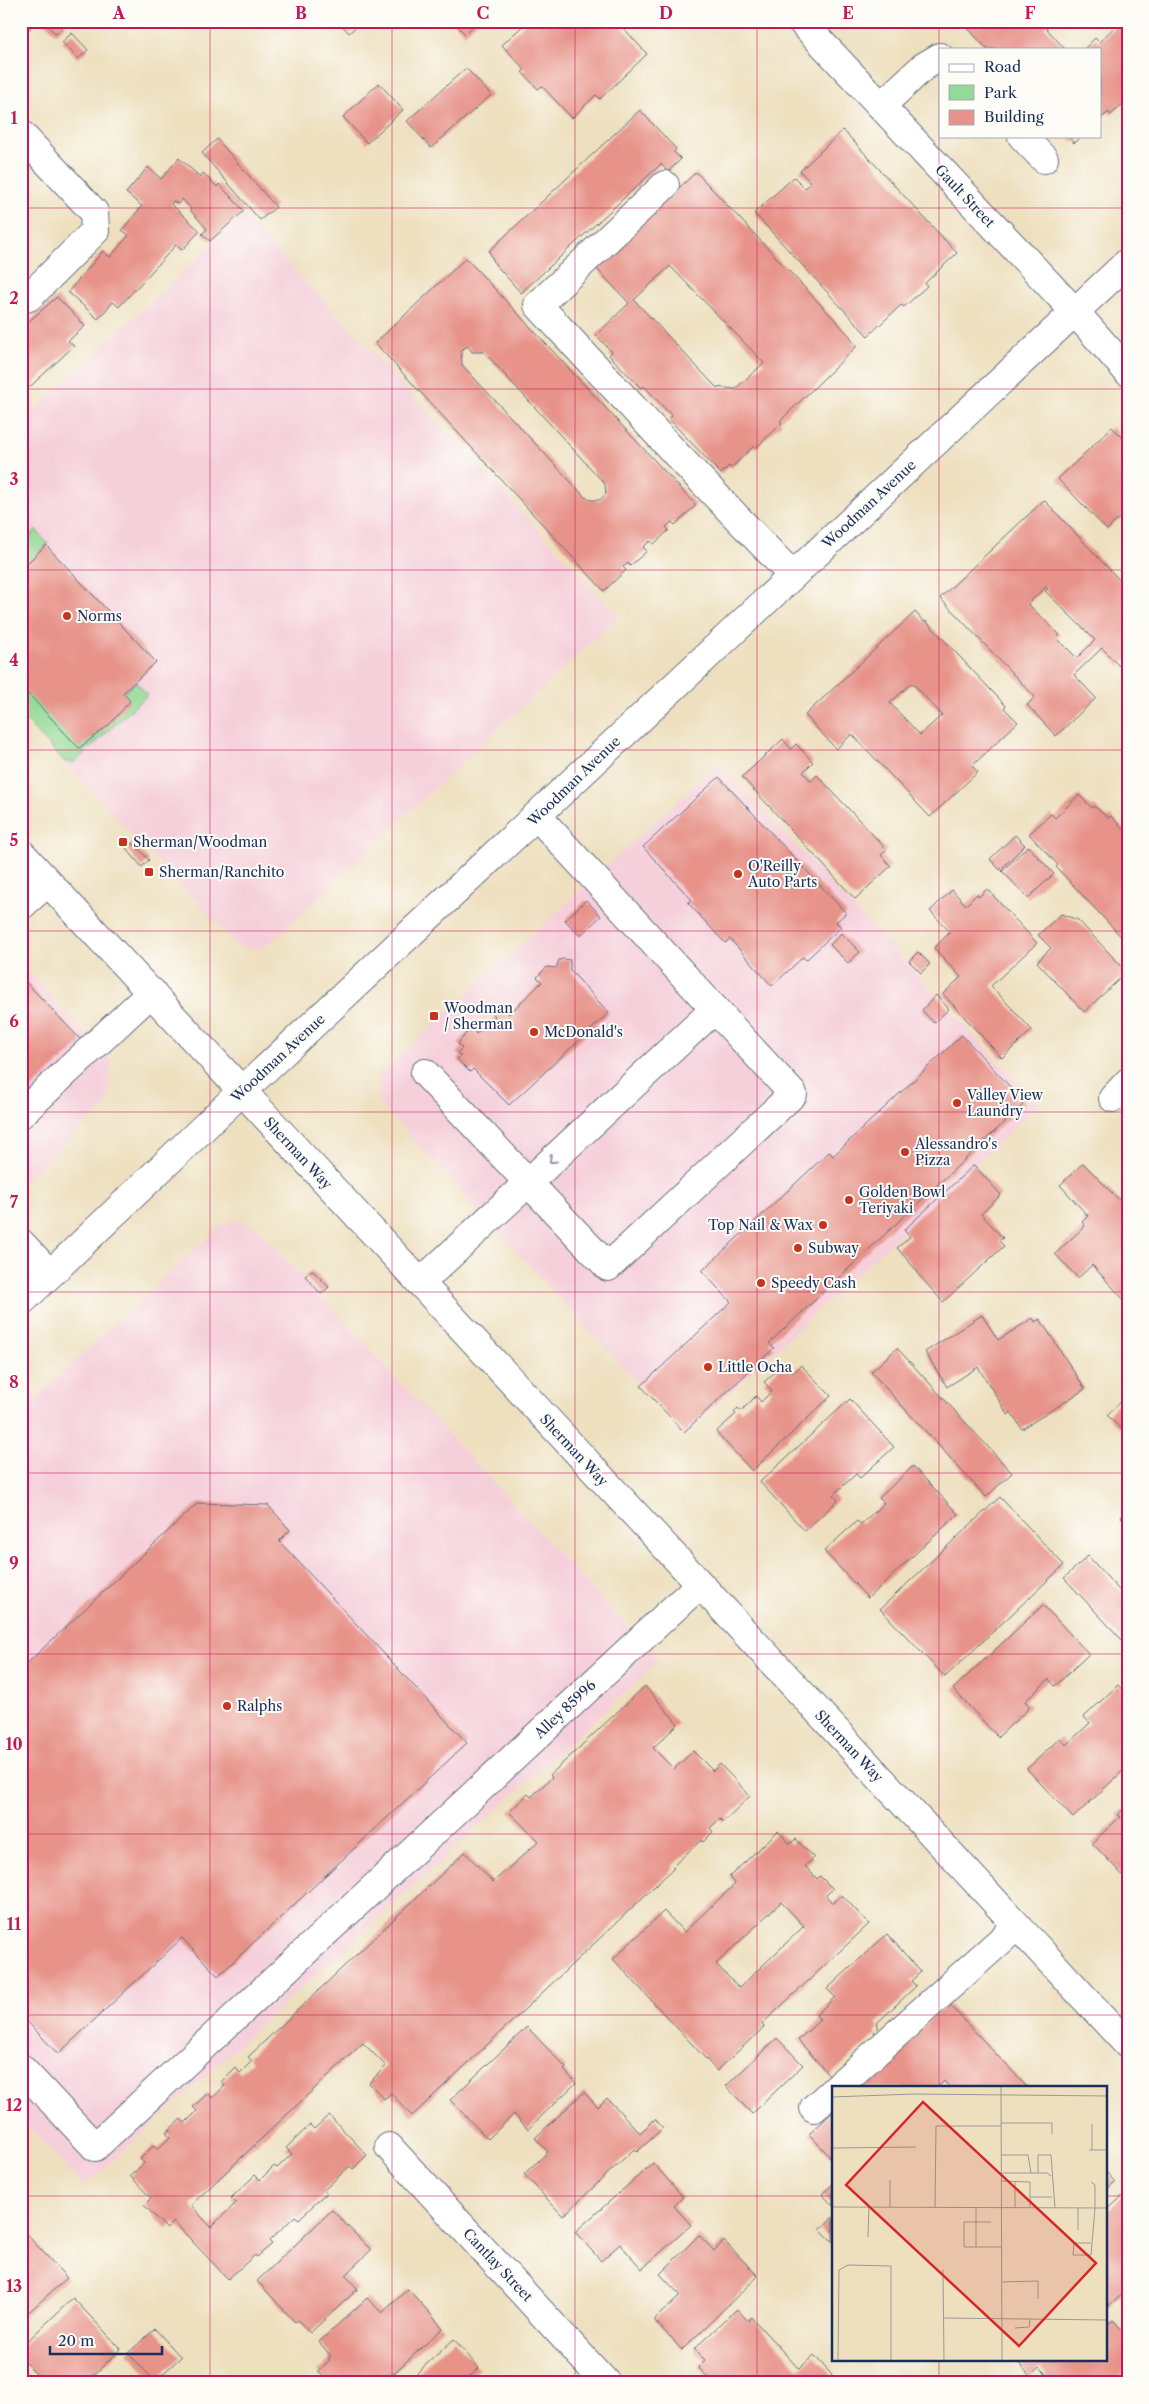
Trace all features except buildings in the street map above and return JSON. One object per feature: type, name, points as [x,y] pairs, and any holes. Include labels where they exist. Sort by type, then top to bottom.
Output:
[{"type":"main road","name":"Gault Street","points":[[801,21],[1128,372]]},
{"type":"main road","points":[[881,106],[923,67],[939,58]]},
{"type":"main road","points":[[21,134],[94,212],[95,230],[29,298],[21,300]]},
{"type":"main road","points":[[1024,138],[1044,159]]},
{"type":"main road","points":[[665,185],[538,304],[678,456],[792,575]]},
{"type":"main road","name":"Woodman Avenue","points":[[21,1302],[792,575],[1128,262]]},
{"type":"main road","points":[[425,1073],[608,1267],[793,1094],[537,816]]},
{"type":"main road","name":"Sherman Way","points":[[21,853],[1128,2045]]},
{"type":"main road","points":[[21,906],[48,882]]},
{"type":"main road","points":[[21,1114],[152,992]]},
{"type":"main road","points":[[420,1283],[715,1009]]},
{"type":"main road","points":[[21,1243],[50,1274]]},
{"type":"main road","name":"Alley 85996","points":[[21,2068],[95,2147],[699,1585]]},
{"type":"main road","points":[[838,2086],[1017,1926]]},
{"type":"main road","name":"Cantlay Street","points":[[389,2147],[606,2383]]},
{"type":"shaded area","points":[[243,215],[619,616],[263,949],[239,947],[21,716],[21,423]]},
{"type":"shaded area","points":[[719,763],[1039,1105],[685,1434],[379,1103],[378,1076]]},
{"type":"shaded area","points":[[21,964],[112,1062],[107,1105],[21,1182]]},
{"type":"shaded area","points":[[239,1219],[258,1229],[659,1661],[84,2187],[21,2119],[21,1412],[220,1226]]},
{"type":"green space","points":[[36,530],[48,544],[21,569],[21,544]]},
{"type":"green space","points":[[21,675],[118,698],[136,682],[147,695],[75,762],[65,762],[21,716]]},
{"type":"place","name":"Norms","points":[[67,616]]},
{"type":"place","name":"Sherman/Woodman","points":[[123,842]]},
{"type":"place","name":"Sherman/Ranchito","points":[[149,872]]},
{"type":"place","name":"O'Reilly Auto Parts","points":[[738,874]]},
{"type":"place","name":"Woodman / Sherman","points":[[434,1016]]},
{"type":"place","name":"McDonald's","points":[[534,1032]]},
{"type":"place","name":"Valley View Laundry","points":[[957,1103]]},
{"type":"place","name":"Alessandro's Pizza","points":[[905,1152]]},
{"type":"place","name":"Golden Bowl Teriyaki","points":[[849,1200]]},
{"type":"place","name":"Top Nail & Wax","points":[[823,1225]]},
{"type":"place","name":"Subway","points":[[798,1248]]},
{"type":"place","name":"Speedy Cash","points":[[761,1283]]},
{"type":"place","name":"Little Ocha","points":[[708,1367]]},
{"type":"place","name":"Ralphs","points":[[227,1706]]}]
